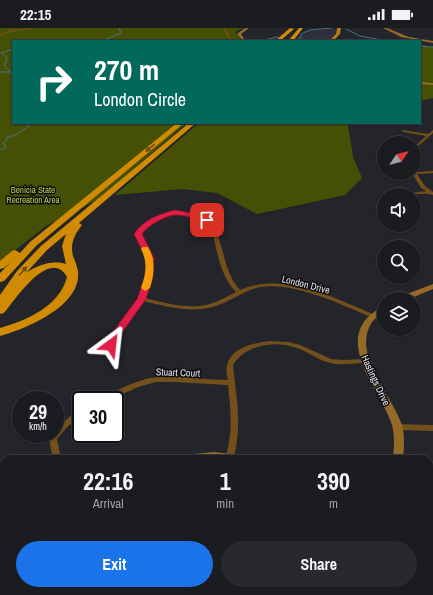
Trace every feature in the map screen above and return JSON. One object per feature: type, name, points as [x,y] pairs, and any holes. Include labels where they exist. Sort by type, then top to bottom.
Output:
[{"type":"highway","points":[[292,40],[297,36],[297,33],[301,28]]},
{"type":"highway","points":[[278,40],[293,29]]},
{"type":"highway","points":[[282,40],[293,29]]},
{"type":"highway","points":[[0,279],[33,244],[180,124]]},
{"type":"highway","points":[[0,303],[21,273],[44,248],[192,124]]},
{"type":"highway","points":[[0,332],[27,322],[48,310],[66,292],[72,277],[72,267],[66,247],[67,239],[79,223],[110,195],[113,190]]},
{"type":"highway","points":[[0,266],[27,243],[65,217]]},
{"type":"highway","points":[[0,311],[22,284],[38,269],[58,265],[68,269],[72,277]]},
{"type":"main road","points":[[332,40],[338,34],[339,28]]},
{"type":"main road","points":[[336,40],[342,33],[342,28]]},
{"type":"street","points":[[0,35],[8,32],[36,28]]},
{"type":"street","points":[[225,28],[229,37],[233,40]]},
{"type":"street","points":[[243,40],[239,34],[246,28]]},
{"type":"street","points":[[386,28],[395,33],[420,40]]},
{"type":"street","points":[[410,40],[414,39]]},
{"type":"street","points":[[421,40],[433,42]]},
{"type":"street","points":[[421,83],[433,84]]},
{"type":"street","points":[[404,130],[428,136]]},
{"type":"street","points":[[421,142],[433,131]]},
{"type":"street","points":[[421,172],[433,172]]},
{"type":"street","points":[[419,180],[427,192]]},
{"type":"street","points":[[421,193],[427,192],[433,194]]},
{"type":"street","points":[[111,345],[111,340],[142,299],[149,277],[150,258],[138,234],[142,228],[152,221],[175,212],[207,220],[212,226],[224,267],[230,281],[239,292]]},
{"type":"street","name":"London Drive","points":[[142,299],[171,305],[203,308],[214,306],[239,292],[256,286],[269,284],[318,294],[373,316]]},
{"type":"street","points":[[419,292],[433,286]]},
{"type":"street","name":"Hastings Drive","points":[[377,313],[365,326],[361,338],[361,345],[365,360],[385,398],[397,427],[398,455]]},
{"type":"street","points":[[233,455],[236,417],[230,365],[235,355],[245,349],[267,344],[290,344],[333,361],[365,360]]},
{"type":"street","name":"Stuart Court","points":[[121,391],[129,387],[154,380],[231,383]]},
{"type":"street","points":[[56,455],[53,439],[72,419]]},
{"type":"street","points":[[397,427],[433,428]]},
{"type":"shaded area","points":[[336,29],[335,35],[329,40],[298,40],[306,31]]},
{"type":"green space","name":"Benicia State Recreation Area","points":[[0,28],[243,28],[235,32],[241,40],[12,40],[12,124],[186,124],[97,200],[46,226],[0,262]]},
{"type":"green space","points":[[421,45],[433,47],[433,98],[421,101]]},
{"type":"green space","points":[[198,124],[350,124],[348,125],[353,157],[362,178],[345,195],[257,214],[217,193],[183,189],[115,195]]},
{"type":"waterway","points":[[104,40],[121,33],[119,28]]},
{"type":"waterway","points":[[298,38],[301,38],[301,34],[310,30],[332,28]]},
{"type":"waterway","points":[[346,29],[360,36],[382,40]]},
{"type":"waterway","points":[[263,40],[278,37]]},
{"type":"waterway","points":[[421,46],[433,47]]},
{"type":"waterway","points":[[12,49],[1,53],[7,58],[4,66],[12,72]]},
{"type":"waterway","points":[[0,72],[12,72]]},
{"type":"waterway","points":[[0,150],[6,147],[3,143],[7,140],[6,138],[15,135],[29,126],[28,124]]},
{"type":"slow traffic","points":[[145,249],[150,258],[149,277],[145,288]]},
{"type":"route","points":[[111,345],[111,340],[142,299],[149,277],[150,258],[138,234],[142,228],[152,221],[175,212],[207,220]]}]
